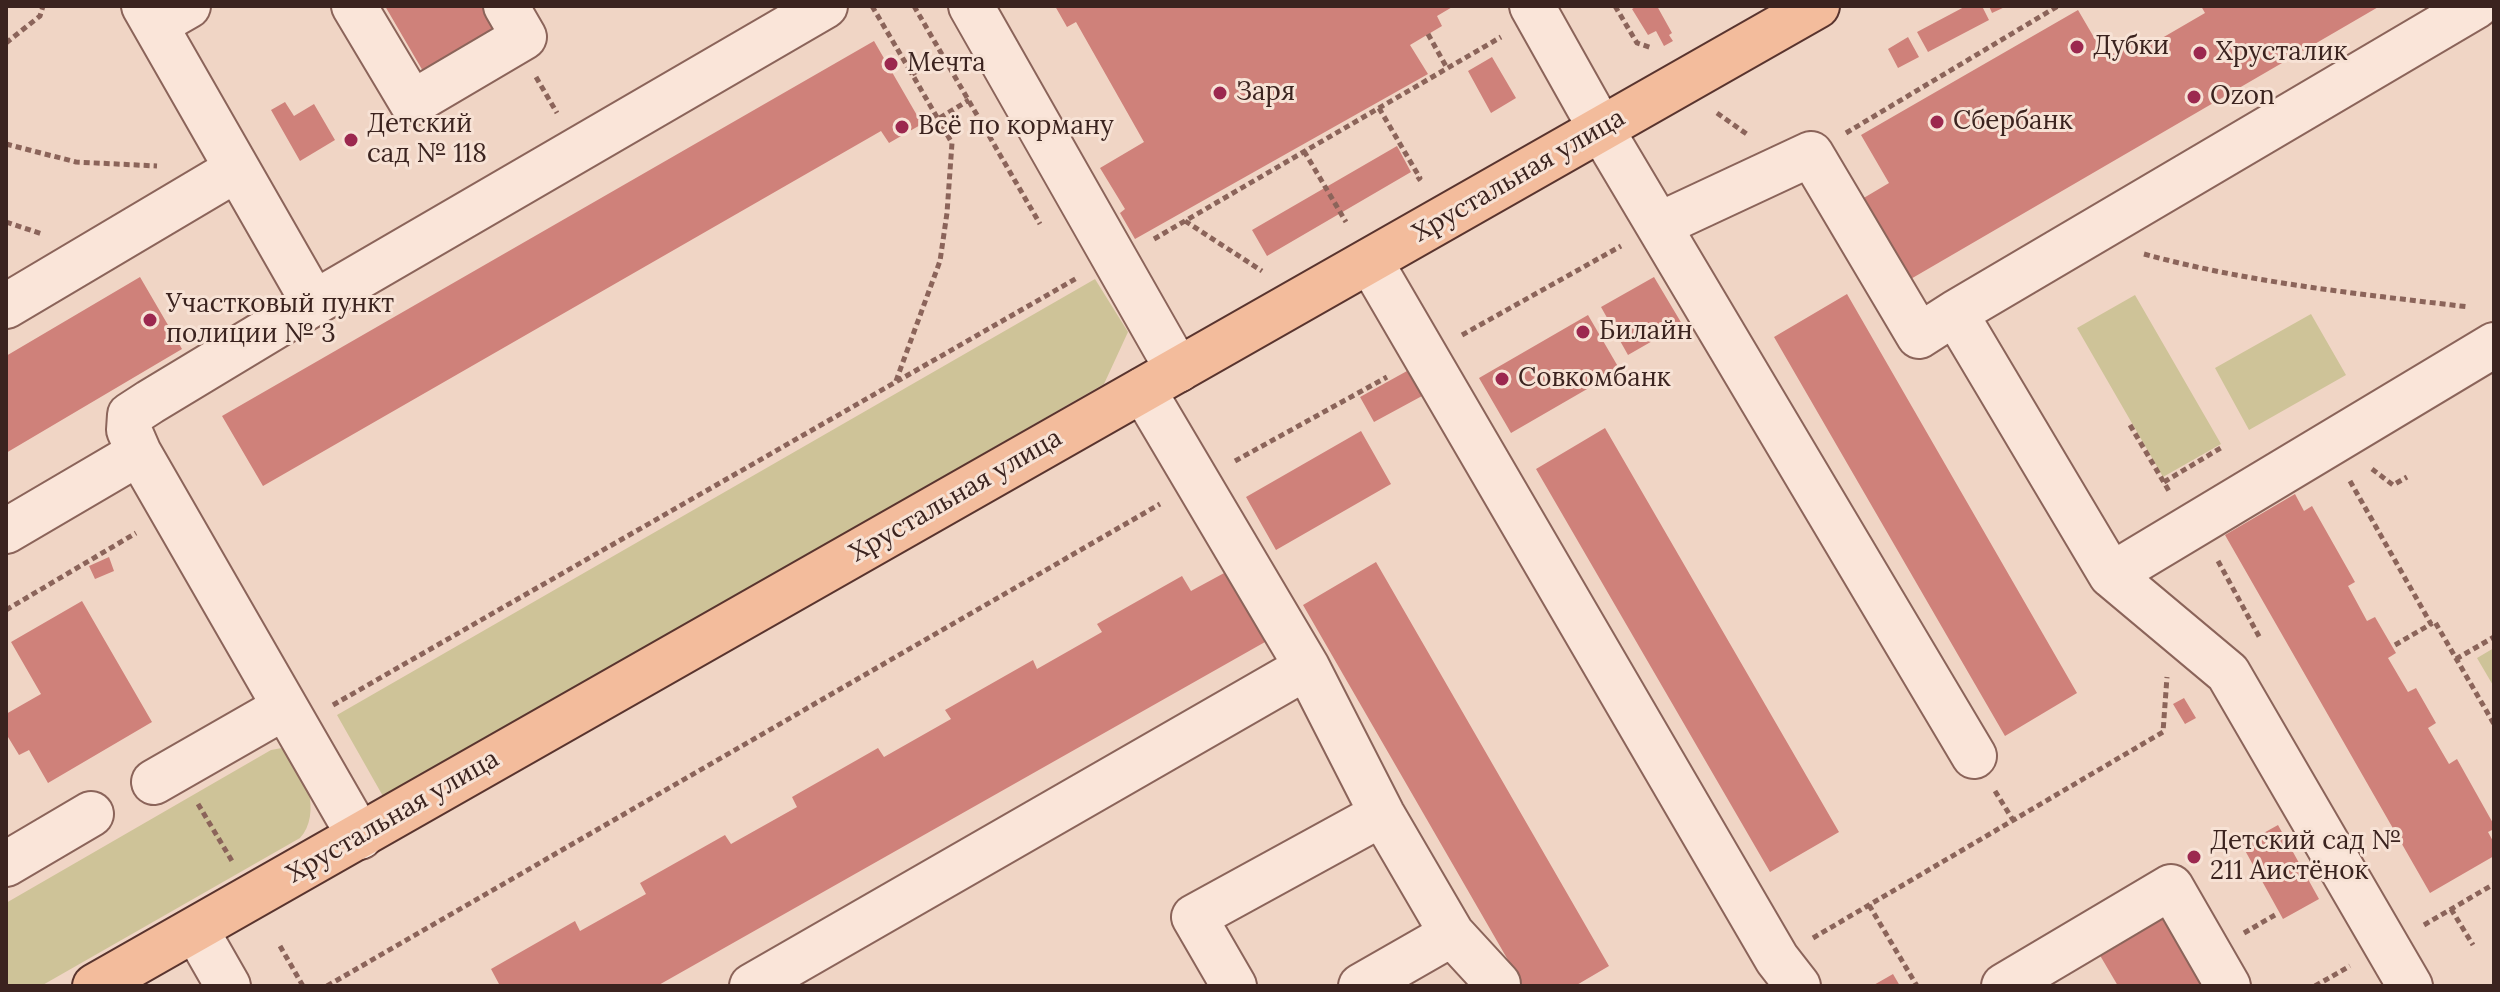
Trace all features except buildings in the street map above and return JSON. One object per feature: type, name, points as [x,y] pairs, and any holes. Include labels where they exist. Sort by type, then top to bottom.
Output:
[{"type":"main road","name":"Хрустальная улица","points":[[95,986],[1817,6]]},
{"type":"street","points":[[354,6],[412,103],[510,24]]},
{"type":"street","points":[[1661,224],[1811,154],[1919,336],[2476,6]]},
{"type":"street","points":[[360,837],[139,453],[129,430],[130,415],[810,10]]},
{"type":"street","points":[[1535,11],[1601,129],[1661,224],[1974,756]]},
{"type":"street","points":[[162,12],[223,177],[314,303]]},
{"type":"street","points":[[978,19],[1116,261],[1198,482],[1307,667],[1382,814],[1452,934],[1498,984]]},
{"type":"street","points":[[6,306],[223,177]]},
{"type":"street","points":[[1370,261],[1787,973]]},
{"type":"street","points":[[1955,313],[2111,575],[2228,673],[2410,986]]},
{"type":"street","points":[[2111,575],[2204,542],[2484,326]]},
{"type":"street","points":[[6,531],[139,453]]},
{"type":"street","points":[[752,986],[1307,667]]},
{"type":"street","points":[[154,782],[290,717]]},
{"type":"street","points":[[6,864],[91,814]]},
{"type":"street","points":[[1234,986],[1194,917],[1382,814]]},
{"type":"street","points":[[2004,986],[2171,887],[2228,986]]},
{"type":"street","points":[[196,930],[228,986]]},
{"type":"street","points":[[1361,986],[1452,934]]},
{"type":"path","points":[[6,43],[40,16],[43,6]]},
{"type":"path","points":[[872,6],[952,143],[940,261],[895,382]]},
{"type":"path","points":[[914,6],[1041,225]]},
{"type":"path","points":[[1615,6],[1637,43],[1665,53]]},
{"type":"path","points":[[1811,154],[2058,6]]},
{"type":"path","points":[[290,717],[1073,280],[1116,261],[1447,68],[1535,11]]},
{"type":"path","points":[[912,74],[943,56],[978,19]]},
{"type":"path","points":[[510,24],[578,149]]},
{"type":"path","points":[[1428,34],[1447,68]]},
{"type":"path","points":[[938,119],[969,100]]},
{"type":"path","points":[[1379,108],[1420,178],[1408,186]]},
{"type":"path","points":[[6,144],[76,162],[168,166],[223,177]]},
{"type":"path","points":[[1304,151],[1346,223]]},
{"type":"path","points":[[1334,230],[1358,215]]},
{"type":"path","points":[[1185,221],[1261,271],[1273,264]]},
{"type":"path","points":[[327,986],[1198,482],[1661,224]]},
{"type":"path","points":[[2083,237],[2192,267],[2329,290],[2484,326]]},
{"type":"path","points":[[2130,425],[2204,542],[2262,642]]},
{"type":"path","points":[[2164,482],[2224,446]]},
{"type":"path","points":[[2364,463],[2393,485],[2407,477]]},
{"type":"path","points":[[2347,477],[2431,624]]},
{"type":"path","points":[[6,610],[140,530]]},
{"type":"path","points":[[2395,645],[2435,622],[2494,724]]},
{"type":"path","points":[[2456,659],[2494,637]]},
{"type":"path","points":[[1787,973],[1869,905],[2163,732],[2168,668]]},
{"type":"path","points":[[196,801],[233,863]]},
{"type":"path","points":[[2423,926],[2494,884]]},
{"type":"path","points":[[1869,905],[1917,986]]},
{"type":"path","points":[[2451,909],[2473,945]]},
{"type":"path","points":[[2415,912],[2428,934]]},
{"type":"path","points":[[280,946],[303,986]]},
{"type":"shaded area","points":[[1095,279],[1128,332],[1104,384],[384,798],[337,715]]},
{"type":"shaded area","points":[[2135,295],[2221,444],[2163,477],[2077,328]]},
{"type":"shaded area","points":[[2311,314],[2346,375],[2249,430],[2215,368]]},
{"type":"shaded area","points":[[2494,648],[2494,687],[2477,658]]},
{"type":"shaded area","points":[[282,748],[298,766],[309,791],[310,817],[300,838],[41,986],[6,986],[6,903],[271,750]]},
{"type":"place","name":"Дубки","points":[[2077,47]]},
{"type":"place","name":"Хрусталик","points":[[2200,53]]},
{"type":"place","name":"Мечта","points":[[891,64]]},
{"type":"place","name":"Заря","points":[[1220,93]]},
{"type":"place","name":"Ozon","points":[[2194,97]]},
{"type":"place","name":"Сбербанк","points":[[1937,122]]},
{"type":"place","name":"Всё по корману","points":[[902,127]]},
{"type":"place","name":"Детский сад № 118","points":[[351,140]]},
{"type":"place","name":"Участковый пункт полиции № 3","points":[[150,320]]},
{"type":"place","name":"Билайн","points":[[1583,332]]},
{"type":"place","name":"Совкомбанк","points":[[1502,379]]},
{"type":"place","name":"Детский сад № 211 Аистёнок","points":[[2194,857]]}]
